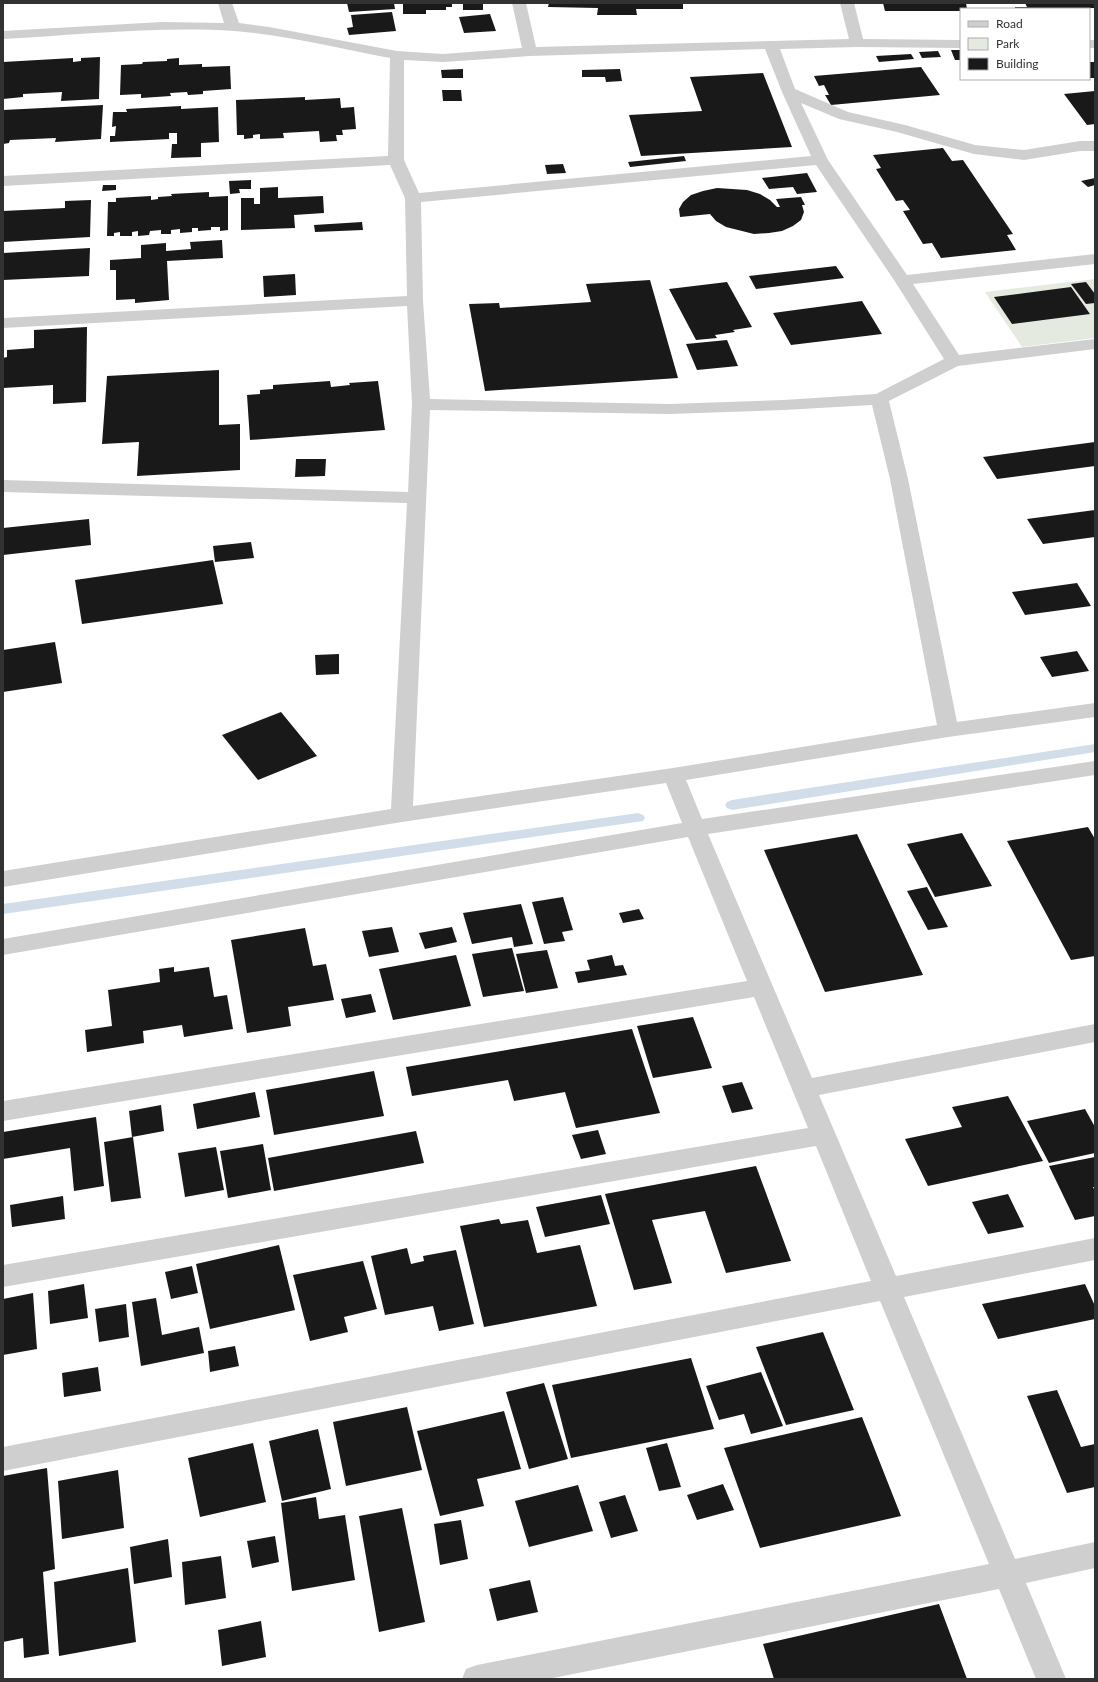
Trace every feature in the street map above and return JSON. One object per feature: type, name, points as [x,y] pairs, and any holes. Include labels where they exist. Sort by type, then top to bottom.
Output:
[{"type":"street","points":[[225,3],[233,27]]},
{"type":"street","points":[[519,3],[530,52]]},
{"type":"street","points":[[848,3],[857,43]]},
{"type":"street","points":[[3,35],[162,26],[233,27],[270,31],[397,55],[443,58],[530,52],[771,45],[857,43],[960,44]]},
{"type":"street","points":[[771,45],[789,92],[820,160],[902,280],[954,361]]},
{"type":"street","points":[[397,55],[396,160],[413,198],[415,301],[421,404],[402,815]]},
{"type":"street","points":[[789,92],[844,116],[900,128],[974,149],[1024,154],[1080,146],[1095,146]]},
{"type":"street","points":[[3,181],[396,160]]},
{"type":"street","points":[[413,198],[820,160]]},
{"type":"street","points":[[902,280],[1095,259]]},
{"type":"street","points":[[3,323],[415,301]]},
{"type":"street","points":[[421,404],[669,409],[784,405],[880,399],[954,361],[1095,344]]},
{"type":"street","points":[[880,399],[899,479],[948,730]]},
{"type":"street","points":[[3,486],[416,498]]},
{"type":"street","points":[[3,879],[402,815],[673,775],[948,730],[1095,710]]},
{"type":"street","points":[[3,947],[104,931],[696,828],[1095,768]]},
{"type":"street","points":[[673,775],[1051,1679]]},
{"type":"street","points":[[3,1111],[762,987]]},
{"type":"street","points":[[804,1089],[1095,1033]]},
{"type":"street","points":[[3,1276],[824,1135]]},
{"type":"street","points":[[3,1459],[1095,1249]]},
{"type":"street","points":[[477,1679],[1007,1574],[1095,1555]]},
{"type":"green space","points":[[1095,279],[1095,338],[1022,347],[985,292]]},
{"type":"building","points":[[347,3],[394,3],[395,9],[349,12]]},
{"type":"building","points":[[403,3],[452,3],[452,7],[446,7],[446,10],[426,10],[426,14],[403,14]]},
{"type":"building","points":[[463,3],[483,3],[483,10],[463,10]]},
{"type":"building","points":[[549,3],[683,3],[683,9],[636,9],[637,15],[597,15],[598,8],[548,7]]},
{"type":"building","points":[[883,3],[966,3],[967,8],[960,8],[960,11],[885,11]]},
{"type":"building","points":[[1025,3],[1095,3],[1095,8],[1015,8],[1027,7]]},
{"type":"building","points":[[392,12],[396,31],[349,35],[347,28],[353,27],[351,15]]},
{"type":"building","points":[[490,14],[496,31],[464,33],[459,17]]},
{"type":"building","points":[[951,50],[960,50],[960,60],[955,60]]},
{"type":"building","points":[[938,51],[941,57],[922,58],[919,52]]},
{"type":"building","points":[[911,54],[914,59],[879,62],[876,56]]},
{"type":"building","points":[[100,57],[99,99],[61,101],[62,92],[23,94],[23,97],[3,99],[3,62],[73,58],[73,62],[81,61],[81,58]]},
{"type":"building","points":[[179,58],[179,65],[202,64],[202,67],[230,66],[231,89],[203,91],[203,94],[188,95],[187,92],[170,93],[171,96],[141,98],[141,94],[120,95],[121,65],[167,61],[167,59]]},
{"type":"building","points":[[1090,62],[1095,62],[1095,78],[1090,78]]},
{"type":"building","points":[[921,67],[940,95],[831,105],[825,95],[829,95],[824,85],[819,86],[814,76]]},
{"type":"building","points":[[463,69],[463,78],[442,78],[441,70]]},
{"type":"building","points":[[620,69],[622,81],[606,82],[605,77],[582,77],[582,70]]},
{"type":"building","points":[[763,73],[792,147],[641,156],[629,115],[702,111],[690,77]]},
{"type":"building","points":[[442,90],[461,90],[462,101],[443,101]]},
{"type":"building","points":[[1095,91],[1095,124],[1087,125],[1064,94]]},
{"type":"building","points":[[305,97],[305,100],[340,98],[341,108],[354,107],[356,129],[342,130],[343,135],[336,135],[337,141],[320,142],[319,131],[283,133],[284,138],[260,139],[260,134],[253,135],[253,138],[244,139],[244,135],[237,135],[236,100]]},
{"type":"building","points":[[103,105],[101,139],[55,142],[56,138],[10,140],[9,143],[3,144],[3,110]]},
{"type":"building","points":[[181,106],[181,109],[218,107],[219,142],[201,143],[201,157],[171,158],[172,144],[177,144],[177,133],[169,133],[169,139],[110,142],[110,136],[115,136],[116,126],[112,127],[113,112],[127,112],[126,109]]},
{"type":"building","points":[[943,148],[952,161],[963,160],[1013,234],[1007,235],[1016,250],[941,258],[932,243],[923,244],[903,211],[910,210],[903,200],[896,201],[876,169],[881,168],[873,155]]},
{"type":"building","points":[[684,156],[686,161],[630,167],[628,162]]},
{"type":"building","points":[[563,164],[566,173],[547,174],[545,165]]},
{"type":"building","points":[[807,173],[817,192],[797,194],[793,187],[769,189],[762,178]]},
{"type":"building","points":[[1095,178],[1095,185],[1088,187],[1081,181]]},
{"type":"building","points":[[251,180],[251,189],[239,189],[240,193],[230,194],[229,181]]},
{"type":"building","points":[[103,185],[116,185],[116,190],[102,191]]},
{"type":"building","points":[[278,187],[278,198],[323,196],[324,213],[294,215],[295,228],[241,230],[241,198],[254,198],[254,204],[260,204],[260,188]]},
{"type":"building","points":[[717,188],[747,190],[760,194],[770,200],[777,207],[780,207],[776,199],[801,197],[805,205],[802,205],[804,212],[801,220],[782,231],[754,234],[726,227],[716,221],[710,214],[680,217],[679,209],[683,202],[691,195]]},
{"type":"building","points":[[209,192],[209,197],[228,196],[228,230],[220,231],[220,227],[211,227],[211,230],[198,231],[198,228],[192,228],[192,232],[180,233],[180,229],[171,230],[171,234],[161,234],[161,230],[150,231],[149,235],[138,236],[138,231],[132,232],[132,236],[120,236],[120,232],[114,233],[114,236],[107,236],[108,202],[116,202],[116,198],[151,196],[151,200],[158,199],[158,197],[172,196],[171,194]]},
{"type":"building","points":[[91,200],[90,237],[3,242],[3,211],[65,208],[65,201]]},
{"type":"building","points":[[362,222],[363,230],[315,232],[314,225]]},
{"type":"building","points":[[222,240],[223,258],[167,261],[169,300],[135,303],[135,299],[116,300],[116,270],[110,270],[110,260],[141,258],[141,245],[166,243],[166,251],[191,249],[190,242]]},
{"type":"building","points":[[90,248],[89,276],[3,280],[3,253]]},
{"type":"building","points":[[836,266],[844,278],[756,289],[749,276]]},
{"type":"building","points":[[295,274],[296,295],[264,297],[263,276]]},
{"type":"building","points":[[650,280],[678,378],[485,391],[469,304],[499,303],[500,308],[591,302],[586,284]]},
{"type":"building","points":[[727,282],[752,327],[733,330],[735,332],[715,335],[717,338],[696,340],[669,289]]},
{"type":"building","points":[[1086,282],[1095,294],[1095,303],[1086,304],[1071,284]]},
{"type":"building","points":[[1071,287],[1090,314],[1012,324],[994,297]]},
{"type":"building","points":[[862,301],[882,334],[791,345],[773,313]]},
{"type":"building","points":[[87,327],[86,402],[53,404],[53,385],[3,388],[3,358],[7,357],[7,350],[34,348],[34,330]]},
{"type":"building","points":[[727,340],[738,366],[697,370],[686,344]]},
{"type":"building","points":[[219,370],[219,425],[240,424],[240,470],[137,476],[139,442],[102,444],[107,376]]},
{"type":"building","points":[[330,381],[331,387],[350,385],[349,383],[378,381],[385,430],[250,440],[247,395],[260,394],[260,390],[273,389],[273,385]]},
{"type":"building","points":[[1095,442],[1095,466],[997,479],[983,457]]},
{"type":"building","points":[[296,459],[326,459],[325,476],[295,477]]},
{"type":"building","points":[[1095,510],[1095,537],[1043,544],[1027,519]]},
{"type":"building","points":[[89,519],[91,545],[3,555],[3,528]]},
{"type":"building","points":[[251,542],[254,558],[215,562],[213,546]]},
{"type":"building","points":[[213,560],[223,604],[82,624],[75,580]]},
{"type":"building","points":[[1077,583],[1091,606],[1025,615],[1012,592]]},
{"type":"building","points":[[55,642],[62,683],[3,692],[3,650]]},
{"type":"building","points":[[1077,651],[1089,671],[1052,677],[1040,657]]},
{"type":"building","points":[[339,654],[339,674],[316,675],[315,655]]},
{"type":"building","points":[[281,712],[317,756],[258,780],[222,735]]},
{"type":"building","points":[[1088,827],[1095,839],[1095,956],[1071,960],[1007,841]]},
{"type":"building","points":[[962,833],[992,886],[935,897],[907,844]]},
{"type":"building","points":[[857,834],[923,975],[825,992],[764,850]]},
{"type":"building","points":[[927,887],[948,927],[928,930],[907,891]]},
{"type":"building","points":[[563,897],[573,930],[562,932],[565,941],[544,944],[532,902]]},
{"type":"building","points":[[521,904],[533,944],[514,947],[512,937],[472,944],[463,913]]},
{"type":"building","points":[[639,909],[644,919],[623,923],[619,913]]},
{"type":"building","points":[[392,927],[399,952],[369,957],[362,931]]},
{"type":"building","points":[[452,927],[457,942],[425,949],[419,933]]},
{"type":"building","points":[[305,928],[313,966],[326,964],[334,1000],[288,1007],[291,1026],[247,1033],[231,940]]},
{"type":"building","points":[[512,948],[524,991],[483,997],[472,954]]},
{"type":"building","points":[[547,950],[558,988],[526,993],[516,954]]},
{"type":"building","points":[[456,955],[471,1006],[393,1020],[379,969]]},
{"type":"building","points":[[612,955],[615,966],[623,965],[627,975],[578,983],[575,972],[590,970],[587,960]]},
{"type":"building","points":[[174,967],[174,972],[209,967],[214,997],[227,995],[233,1029],[184,1037],[182,1025],[143,1031],[144,1043],[87,1052],[85,1030],[112,1026],[108,990],[160,982],[159,969]]},
{"type":"building","points":[[371,994],[376,1012],[346,1018],[341,999]]},
{"type":"building","points":[[693,1017],[712,1068],[653,1078],[637,1026]]},
{"type":"building","points":[[632,1029],[660,1113],[576,1128],[565,1092],[514,1101],[508,1080],[412,1096],[406,1067]]},
{"type":"building","points":[[374,1071],[384,1116],[274,1135],[266,1090]]},
{"type":"building","points":[[742,1082],[753,1109],[732,1113],[722,1086]]},
{"type":"building","points":[[255,1092],[260,1117],[197,1129],[193,1104]]},
{"type":"building","points":[[1008,1096],[1043,1161],[928,1186],[905,1139],[962,1127],[952,1107]]},
{"type":"building","points":[[161,1105],[164,1131],[132,1137],[129,1111]]},
{"type":"building","points":[[1085,1109],[1095,1127],[1095,1153],[1049,1163],[1027,1121]]},
{"type":"building","points":[[96,1117],[104,1186],[74,1191],[70,1148],[3,1159],[3,1132]]},
{"type":"building","points":[[598,1130],[606,1154],[581,1159],[572,1135]]},
{"type":"building","points":[[416,1131],[424,1163],[274,1191],[268,1158]]},
{"type":"building","points":[[133,1137],[141,1198],[111,1202],[104,1142]]},
{"type":"building","points":[[263,1144],[271,1190],[228,1198],[220,1151]]},
{"type":"building","points":[[216,1147],[224,1190],[185,1197],[178,1153]]},
{"type":"building","points":[[1095,1157],[1095,1187],[1093,1187],[1095,1191],[1095,1216],[1075,1220],[1049,1166]]},
{"type":"building","points":[[756,1166],[791,1261],[726,1273],[705,1211],[652,1220],[672,1283],[634,1290],[605,1194]]},
{"type":"building","points":[[1008,1194],[1024,1227],[988,1234],[972,1202]]},
{"type":"building","points":[[601,1195],[610,1224],[545,1237],[536,1207]]},
{"type":"building","points":[[63,1196],[65,1219],[12,1227],[10,1205]]},
{"type":"building","points":[[499,1219],[501,1224],[528,1220],[537,1253],[580,1245],[597,1306],[484,1327],[460,1226]]},
{"type":"building","points":[[279,1245],[295,1310],[210,1329],[196,1264]]},
{"type":"building","points":[[407,1248],[411,1264],[424,1261],[423,1256],[456,1250],[474,1324],[439,1331],[433,1306],[385,1315],[371,1256]]},
{"type":"building","points":[[363,1261],[377,1309],[344,1317],[348,1332],[310,1341],[293,1275]]},
{"type":"building","points":[[192,1266],[198,1293],[171,1299],[165,1272]]},
{"type":"building","points":[[84,1284],[88,1318],[50,1324],[48,1291]]},
{"type":"building","points":[[1085,1284],[1095,1306],[1095,1319],[998,1339],[982,1304]]},
{"type":"building","points":[[33,1293],[37,1349],[3,1355],[3,1299]]},
{"type":"building","points":[[156,1298],[162,1335],[199,1327],[204,1353],[141,1366],[132,1302]]},
{"type":"building","points":[[126,1304],[129,1337],[99,1342],[95,1309]]},
{"type":"building","points":[[823,1332],[854,1410],[786,1425],[756,1347]]},
{"type":"building","points":[[235,1346],[239,1366],[210,1372],[208,1351]]},
{"type":"building","points":[[691,1358],[714,1429],[571,1458],[552,1385]]},
{"type":"building","points":[[98,1367],[101,1391],[64,1397],[62,1373]]},
{"type":"building","points":[[761,1372],[783,1426],[751,1434],[744,1414],[719,1420],[706,1386]]},
{"type":"building","points":[[544,1383],[568,1459],[529,1469],[506,1392]]},
{"type":"building","points":[[1057,1390],[1081,1447],[1095,1444],[1095,1487],[1067,1493],[1027,1396]]},
{"type":"building","points":[[407,1407],[422,1470],[346,1486],[333,1422]]},
{"type":"building","points":[[504,1411],[521,1469],[477,1479],[484,1506],[440,1516],[417,1431]]},
{"type":"building","points":[[862,1417],[901,1516],[760,1548],[724,1448]]},
{"type":"building","points":[[318,1429],[331,1489],[282,1501],[269,1441]]},
{"type":"building","points":[[253,1443],[266,1502],[200,1517],[188,1458]]},
{"type":"building","points":[[667,1443],[681,1487],[659,1491],[646,1448]]},
{"type":"building","points":[[47,1468],[55,1569],[43,1572],[49,1654],[24,1658],[23,1638],[3,1642],[3,1476]]},
{"type":"building","points":[[118,1470],[124,1528],[62,1539],[58,1481]]},
{"type":"building","points":[[723,1484],[734,1510],[697,1520],[687,1495]]},
{"type":"building","points":[[578,1485],[593,1531],[529,1547],[515,1501]]},
{"type":"building","points":[[625,1495],[638,1531],[611,1538],[599,1502]]},
{"type":"building","points":[[316,1497],[319,1519],[345,1515],[355,1580],[292,1591],[281,1503]]},
{"type":"building","points":[[402,1508],[425,1622],[379,1632],[359,1516]]},
{"type":"building","points":[[461,1520],[468,1559],[440,1565],[434,1524]]},
{"type":"building","points":[[275,1536],[279,1562],[252,1568],[247,1541]]},
{"type":"building","points":[[168,1539],[172,1577],[134,1584],[130,1547]]},
{"type":"building","points":[[221,1556],[226,1598],[185,1605],[182,1562]]},
{"type":"building","points":[[128,1568],[136,1642],[59,1656],[54,1582]]},
{"type":"building","points":[[530,1580],[538,1612],[497,1621],[489,1589]]},
{"type":"building","points":[[939,1604],[967,1679],[774,1679],[763,1644]]},
{"type":"building","points":[[261,1621],[266,1657],[222,1666],[218,1630]]},
{"type":"waterway","points":[[732,805],[1095,748]]},
{"type":"waterway","points":[[3,909],[638,818]]}]
